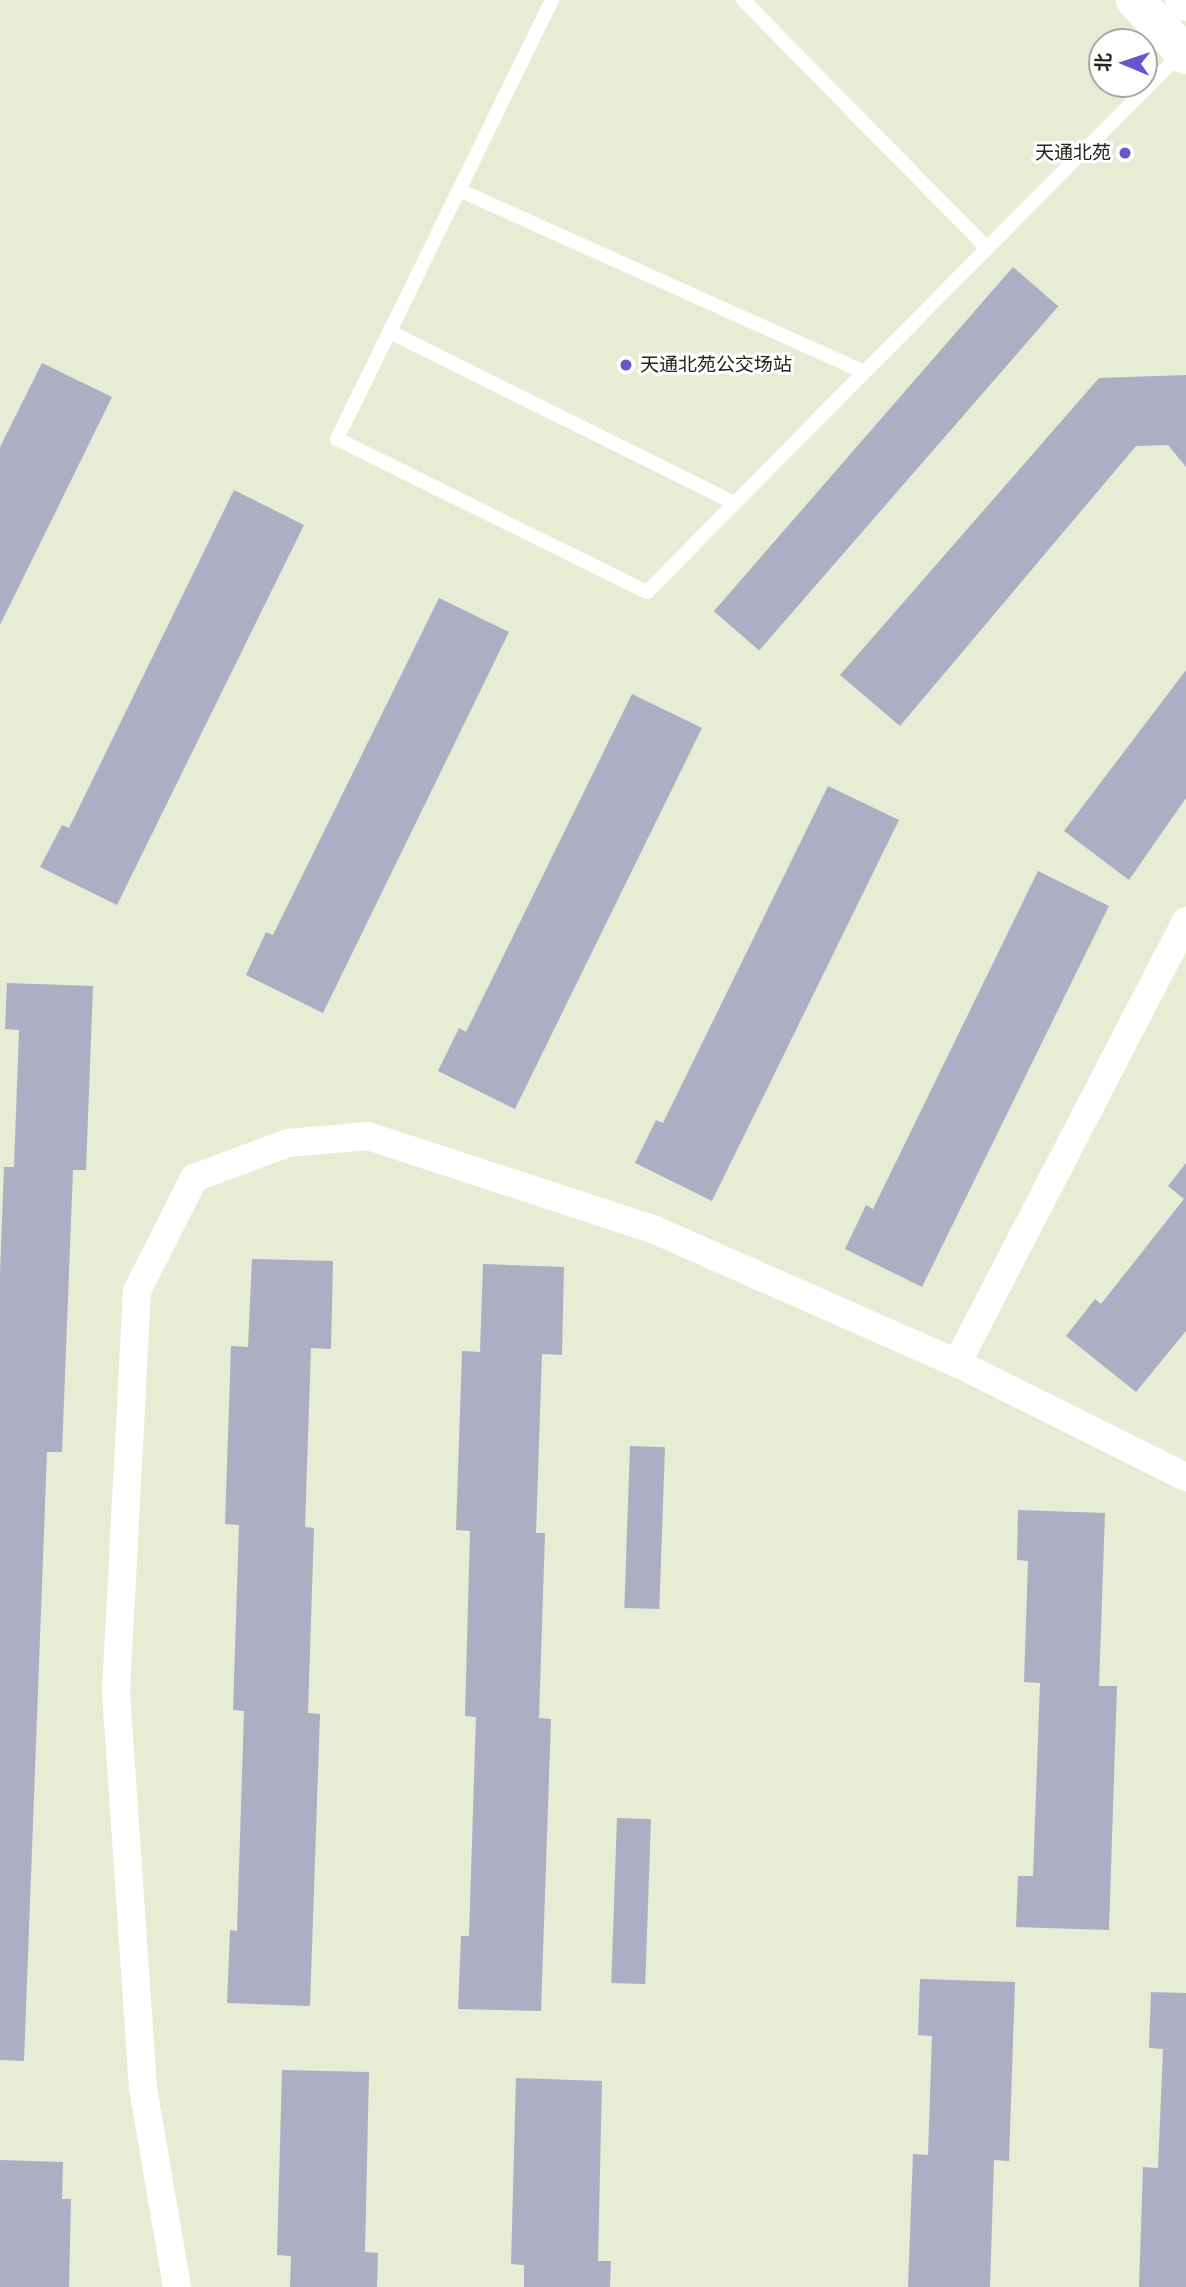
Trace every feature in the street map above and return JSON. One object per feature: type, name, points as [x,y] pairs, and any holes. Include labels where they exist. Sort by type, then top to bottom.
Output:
[{"type":"main road","points":[[1135,0],[1185,51]]},
{"type":"street","points":[[957,1363],[1186,921]]},
{"type":"street","points":[[177,2287],[142,2088],[116,1692],[137,1291],[194,1178],[288,1143],[368,1136],[655,1230],[957,1363],[1186,1477]]},
{"type":"lane","points":[[552,0],[337,439],[647,592],[1185,51]]},
{"type":"lane","points":[[743,0],[987,248]]},
{"type":"lane","points":[[459,190],[864,372]]},
{"type":"lane","points":[[390,332],[735,503]]},
{"type":"building","points":[[1013,267],[1058,306],[759,651],[714,611]]},
{"type":"building","points":[[42,363],[112,397],[0,625],[0,447]]},
{"type":"building","points":[[1186,375],[1186,467],[1168,445],[1136,446],[900,726],[840,675],[1099,378]]},
{"type":"building","points":[[234,490],[304,525],[117,905],[40,867],[62,825],[69,828]]},
{"type":"building","points":[[439,598],[509,632],[323,1013],[246,975],[266,932],[273,935]]},
{"type":"building","points":[[1186,670],[1186,798],[1129,880],[1064,831]]},
{"type":"building","points":[[632,694],[702,728],[515,1109],[438,1071],[459,1028],[466,1032]]},
{"type":"building","points":[[828,786],[899,820],[712,1201],[635,1163],[656,1120],[663,1123]]},
{"type":"building","points":[[1038,871],[1109,906],[922,1287],[845,1249],[866,1205],[873,1209]]},
{"type":"building","points":[[7,983],[93,986],[86,1170],[73,1170],[62,1452],[47,1452],[24,2061],[0,2060],[0,1273],[4,1167],[14,1167],[19,1030],[5,1029]]},
{"type":"building","points":[[1186,1163],[1186,1331],[1136,1392],[1066,1336],[1095,1299],[1101,1304],[1184,1199],[1168,1186]]},
{"type":"building","points":[[252,1259],[333,1261],[331,1349],[311,1348],[305,1527],[314,1528],[308,1713],[320,1714],[310,2006],[227,2003],[230,1930],[237,1931],[244,1711],[233,1710],[239,1525],[225,1524],[231,1346],[248,1347]]},
{"type":"building","points":[[483,1264],[564,1267],[562,1355],[542,1354],[536,1533],[545,1533],[539,1718],[551,1719],[541,2011],[458,2009],[461,1936],[469,1936],[476,1717],[465,1716],[470,1531],[456,1530],[462,1351],[480,1352]]},
{"type":"building","points":[[630,1446],[665,1447],[659,1609],[624,1608]]},
{"type":"building","points":[[1018,1510],[1105,1513],[1099,1686],[1117,1686],[1109,1930],[1016,1927],[1018,1876],[1033,1876],[1040,1683],[1024,1682],[1028,1561],[1017,1560]]},
{"type":"building","points":[[617,1818],[651,1819],[645,1984],[611,1983]]},
{"type":"building","points":[[920,1979],[1015,1982],[1009,2161],[994,2160],[990,2287],[908,2287],[913,2154],[928,2155],[932,2036],[918,2035]]},
{"type":"building","points":[[1151,1992],[1186,1993],[1186,2287],[1139,2287],[1143,2167],[1158,2168],[1163,2049],[1149,2048]]},
{"type":"building","points":[[282,2070],[369,2072],[365,2252],[378,2253],[377,2287],[290,2287],[291,2256],[277,2255]]},
{"type":"building","points":[[516,2078],[602,2081],[598,2261],[611,2261],[610,2287],[524,2287],[524,2265],[511,2264]]},
{"type":"building","points":[[0,2160],[63,2162],[62,2199],[71,2199],[69,2287],[0,2287]]},
{"type":"place","name":"天通北苑","points":[[1125,153]]},
{"type":"place","name":"天通北苑公交场站","points":[[626,365]]}]
